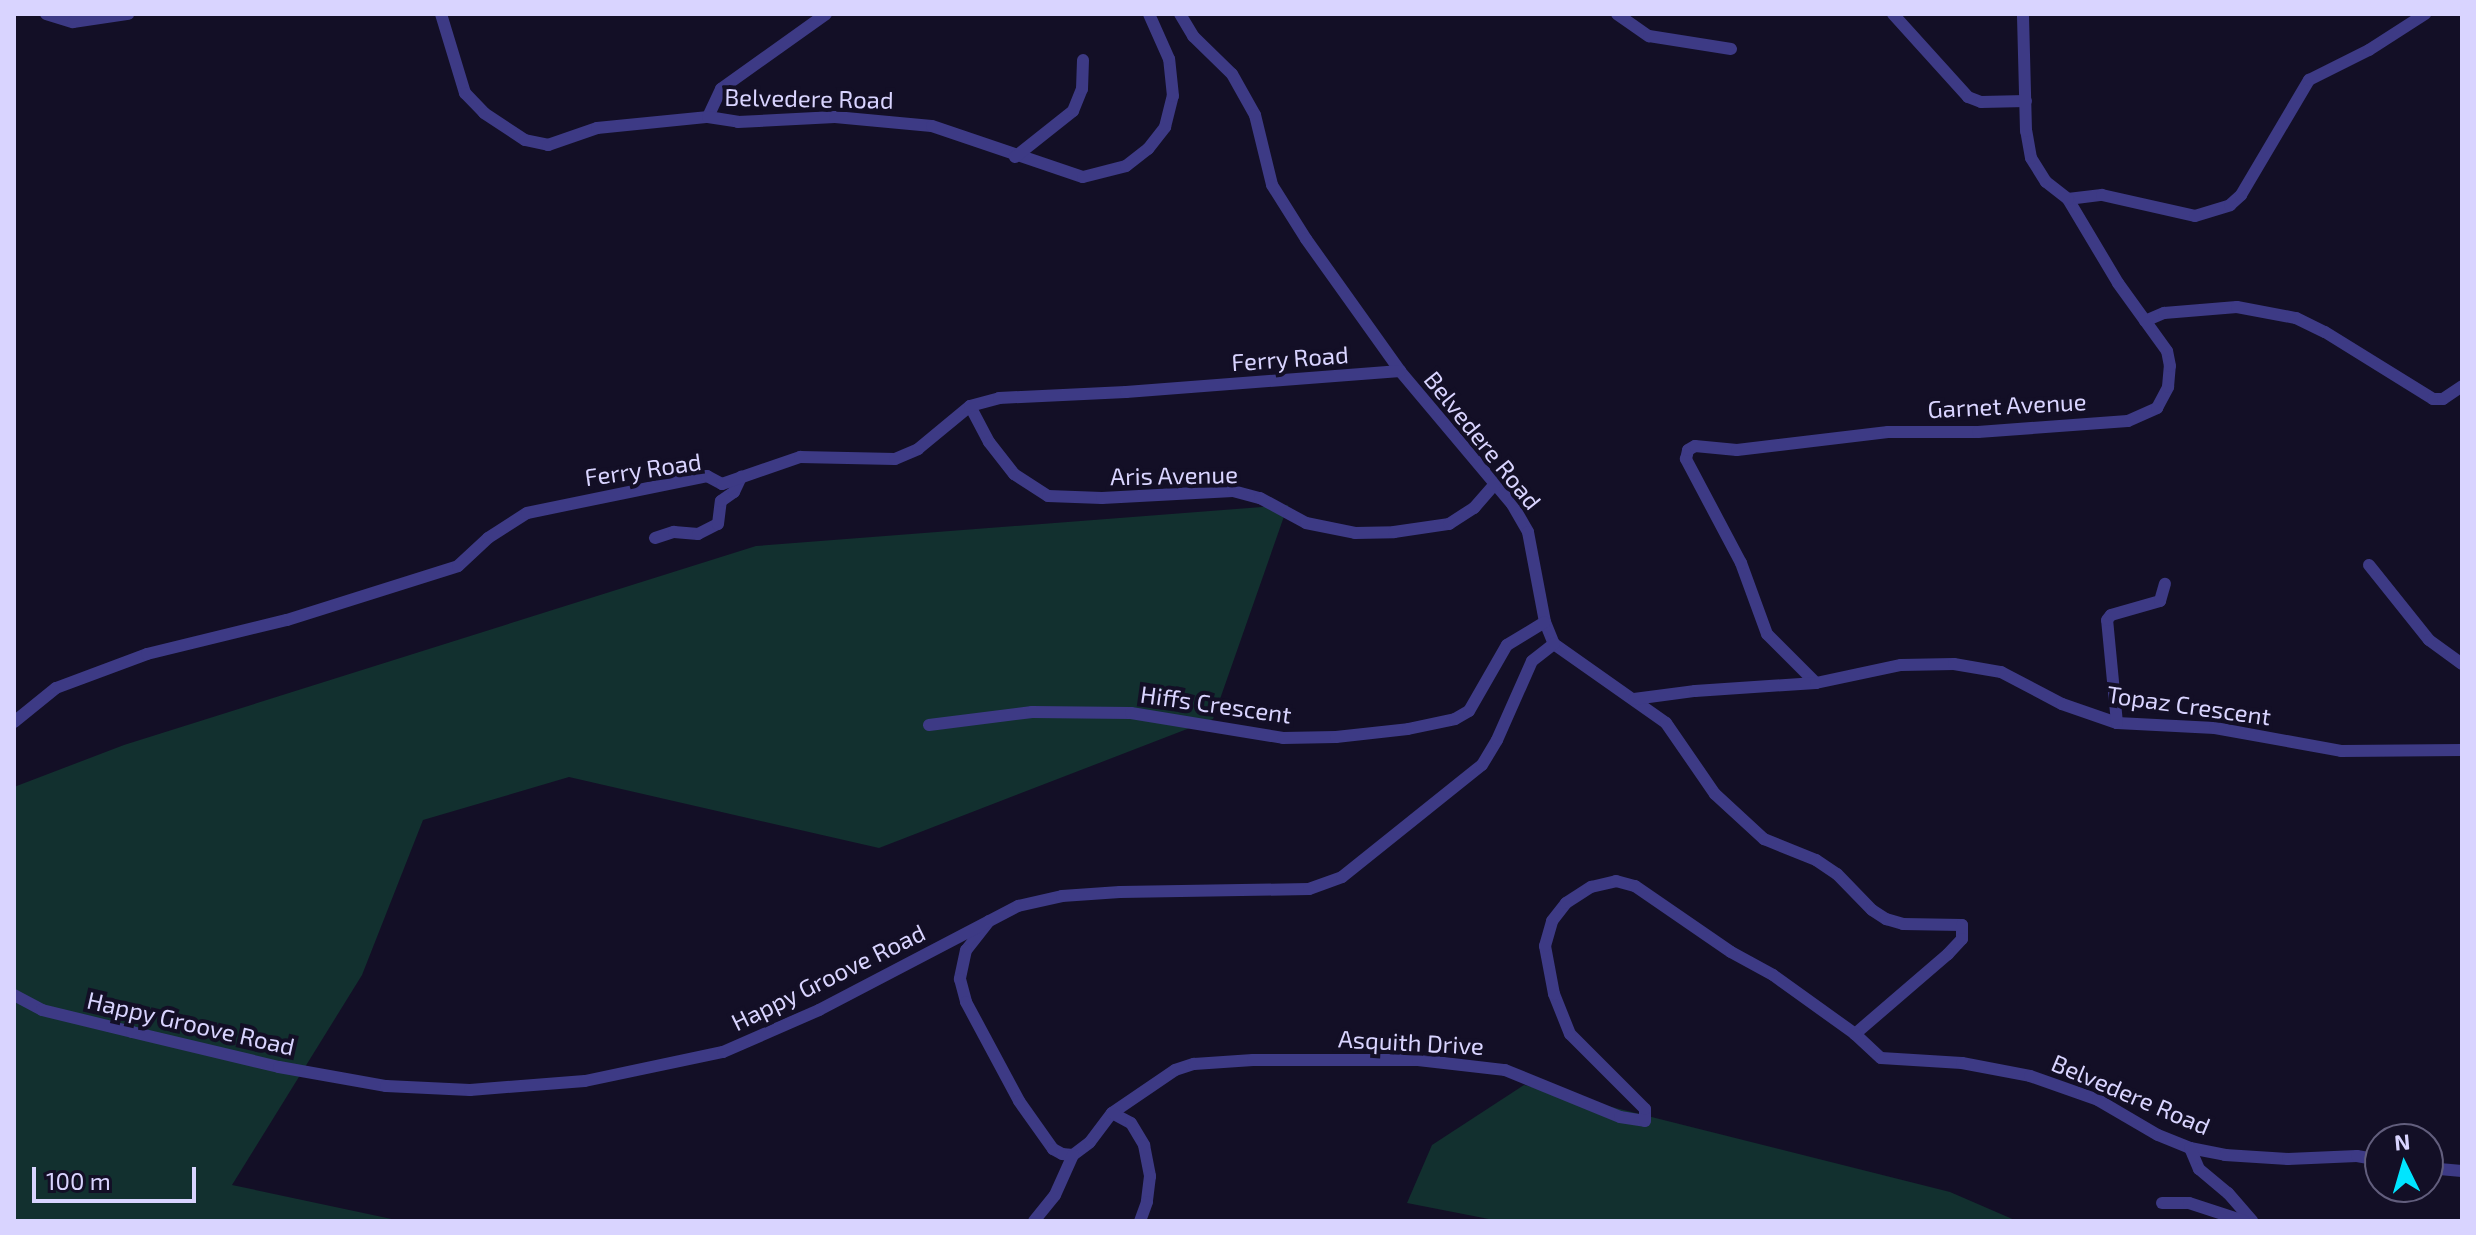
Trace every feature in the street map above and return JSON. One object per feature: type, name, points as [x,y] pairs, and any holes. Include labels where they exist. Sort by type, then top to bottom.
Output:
[{"type":"street","points":[[46,14],[73,22],[128,14]]},
{"type":"street","points":[[441,14],[465,93],[484,113],[525,140],[548,145],[597,128],[708,117]]},
{"type":"street","name":"Belvedere Road","points":[[826,14],[721,89],[708,117],[738,122],[835,117],[932,126],[1015,157],[1083,177],[1126,166],[1148,149],[1165,127],[1173,96],[1169,59],[1149,14]]},
{"type":"street","name":"Belvedere Road","points":[[1180,14],[1193,36],[1232,74],[1255,115],[1272,185],[1400,371],[1512,504],[1528,532],[1545,622],[1554,644]]},
{"type":"street","points":[[1617,14],[1649,36],[1731,49]]},
{"type":"street","points":[[1893,14],[1968,97],[1981,102],[2026,101]]},
{"type":"street","name":"Garnet Avenue","points":[[1816,683],[1767,634],[1741,563],[1686,459],[1688,450],[1695,446],[1751,448],[1888,432],[1978,432],[2128,421],[2157,408],[2168,387],[2170,366],[2167,351],[2118,283],[2068,199],[2046,182],[2031,158],[2026,131],[2023,14]]},
{"type":"street","points":[[2068,199],[2102,195],[2195,216],[2217,212],[2241,195],[2309,80],[2369,50],[2425,14]]},
{"type":"street","points":[[1015,157],[1073,111],[1082,89],[1083,60]]},
{"type":"street","points":[[2145,321],[2189,310],[2237,307],[2296,318],[2325,332],[2433,399],[2443,399],[2462,386]]},
{"type":"street","name":"Ferry Road","points":[[14,722],[56,688],[147,654],[287,620],[458,566],[488,538],[527,513],[707,476],[722,484],[800,457],[895,459],[918,449],[970,406],[999,398],[1126,392],[1400,371]]},
{"type":"street","name":"Aris Avenue","points":[[970,406],[989,442],[1014,474],[1048,496],[1102,498],[1233,491],[1260,498],[1306,523],[1355,533],[1394,532],[1449,524],[1474,508],[1495,484]]},
{"type":"street","points":[[655,538],[674,532],[698,534],[718,524],[721,501],[734,492],[741,477]]},
{"type":"street","points":[[2369,565],[2429,640],[2462,664]]},
{"type":"street","points":[[2117,723],[2107,619],[2111,615],[2160,601],[2165,594],[2165,584]]},
{"type":"street","name":"Hiffs Crescent","points":[[929,725],[1046,712],[1131,713],[1283,738],[1336,737],[1408,729],[1455,719],[1469,711],[1507,645],[1545,622]]},
{"type":"street","points":[[1554,644],[1666,723],[1715,794],[1764,839],[1826,867],[1886,919],[1903,924],[1962,925],[1962,939],[1948,954],[1855,1034]]},
{"type":"street","name":"Happy Groove Road","points":[[14,995],[42,1010],[279,1067],[386,1086],[484,1089],[585,1081],[723,1052],[819,1010],[1018,906],[1062,896],[1309,889],[1342,877],[1482,765],[1497,740],[1532,661],[1554,644]]},
{"type":"street","name":"Topaz Crescent","points":[[1634,699],[1695,691],[1816,683],[1901,665],[1954,664],[2001,672],[2062,704],[2117,723],[2215,728],[2341,751],[2462,750]]},
{"type":"street","name":"Asquith Drive","points":[[1073,1155],[1090,1142],[1112,1113],[1151,1083],[1194,1064],[1253,1060],[1418,1060],[1505,1070],[1620,1117],[1645,1121],[1645,1109],[1570,1034],[1554,994],[1545,946],[1552,921],[1566,903],[1591,887],[1616,881],[1635,886],[1731,952],[1773,975],[1855,1034]]},
{"type":"street","points":[[989,921],[966,950],[960,979],[966,1002],[1012,1088],[1036,1125],[1053,1149],[1073,1155],[1055,1195],[1034,1221]]},
{"type":"street","name":"Belvedere Road","points":[[1855,1034],[1881,1058],[1962,1063],[2030,1076],[2098,1100],[2158,1135],[2190,1148],[2225,1155],[2288,1159],[2364,1157]]},
{"type":"street","points":[[1112,1113],[1131,1123],[1144,1145],[1150,1176],[1147,1202],[1140,1221]]},
{"type":"street","points":[[2190,1148],[2199,1169],[2228,1193],[2252,1221]]},
{"type":"street","points":[[2162,1203],[2189,1203],[2244,1221]]},
{"type":"green space","points":[[1288,505],[1213,719],[879,848],[569,777],[423,820],[362,975],[232,1185],[401,1221],[14,1221],[14,787],[124,745],[756,546]]},
{"type":"green space","points":[[1524,1085],[1950,1192],[2017,1221],[1499,1221],[1407,1203],[1432,1145]]}]
